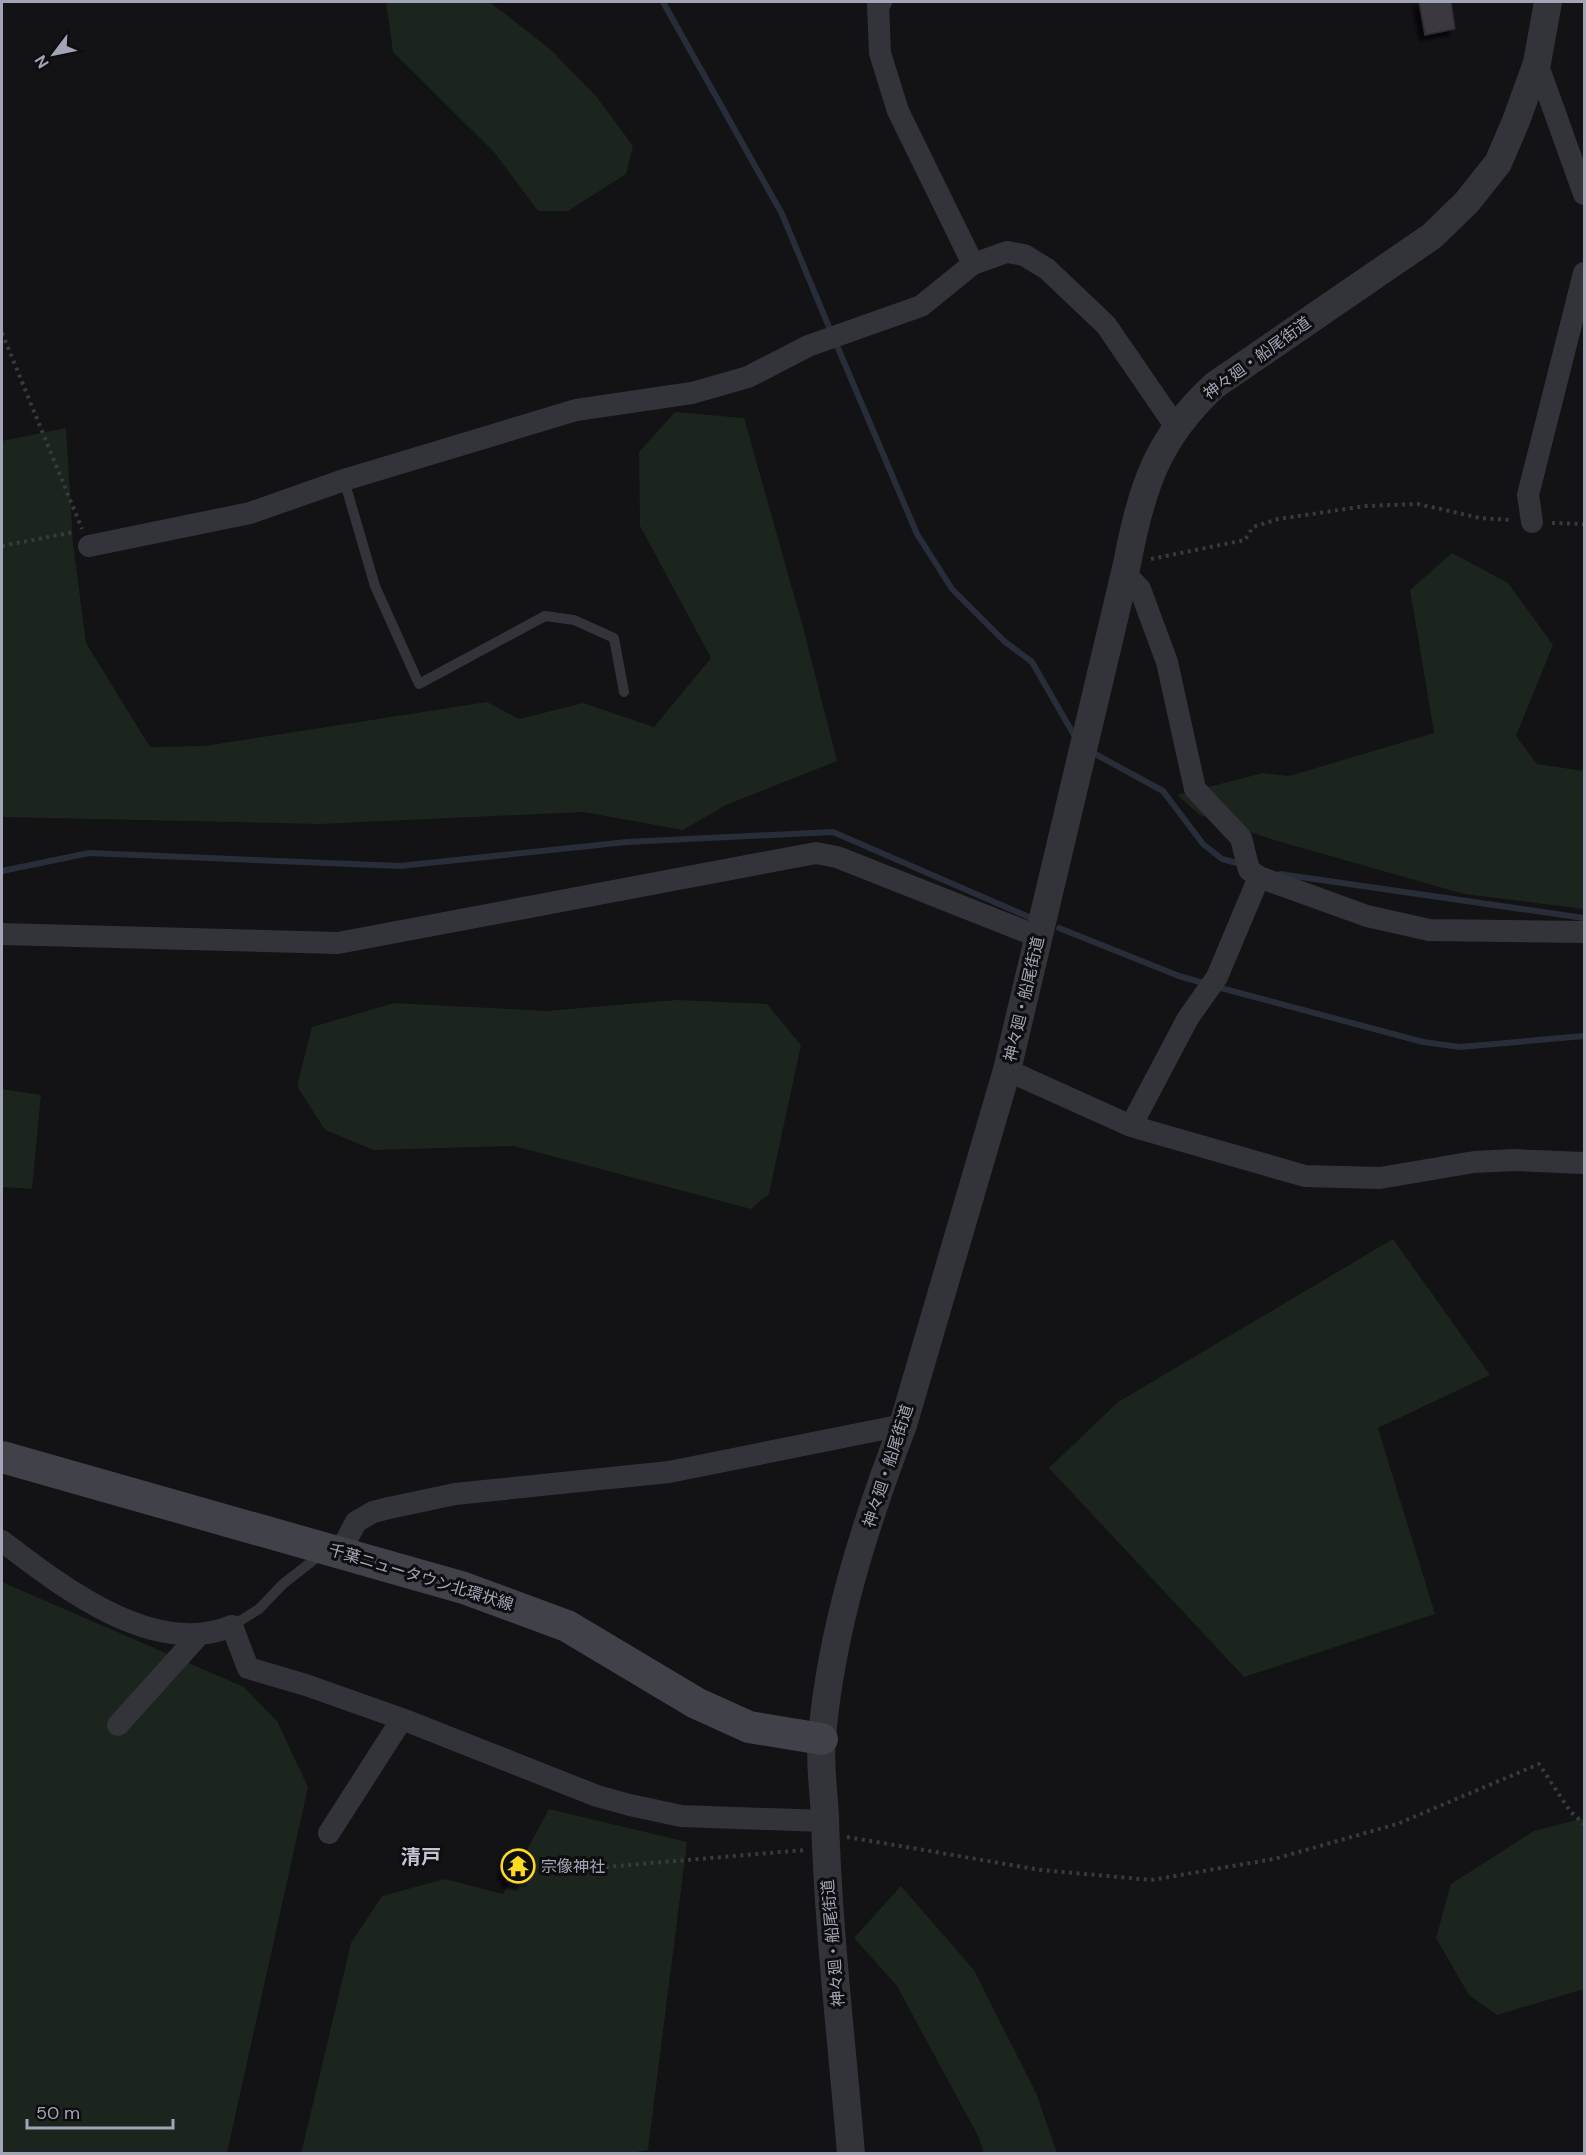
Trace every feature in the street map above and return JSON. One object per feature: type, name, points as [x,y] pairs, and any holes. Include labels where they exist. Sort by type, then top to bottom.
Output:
[{"type":"main road","name":"千葉ニュータウン北環状線","points":[[2,1457],[464,1588],[567,1626],[696,1703],[749,1727],[822,1739]]},
{"type":"street","points":[[881,2],[878,4],[880,53],[898,111],[973,264]]},
{"type":"street","name":"神々廻・船尾街道","points":[[851,2154],[825,1835],[822,1739],[834,1654],[849,1589],[903,1425],[1007,1071],[1126,568],[1137,509],[1153,465],[1176,427],[1193,405],[1215,385],[1432,236],[1467,202],[1498,163],[1537,63],[1548,2]]},
{"type":"street","points":[[1537,63],[1584,194]]},
{"type":"street","points":[[89,546],[250,513],[344,480],[576,410],[692,393],[737,380],[808,346],[921,306],[973,264],[1007,252],[1024,255],[1047,269],[1106,325],[1176,427]]},
{"type":"street","points":[[1532,522],[1528,495],[1584,273]]},
{"type":"street","points":[[1126,568],[1140,589],[1167,662],[1195,789],[1242,838],[1251,866],[1217,977],[1188,1018],[1131,1126]]},
{"type":"street","points":[[2,934],[338,943],[816,853],[837,857],[1041,928]]},
{"type":"street","points":[[1251,866],[1367,916],[1430,930],[1584,932]]},
{"type":"street","points":[[1007,1071],[1131,1126],[1305,1176],[1380,1178],[1474,1162],[1515,1160],[1584,1163]]},
{"type":"street","points":[[334,1550],[356,1522],[373,1512],[389,1508],[455,1494],[669,1472],[903,1425]]},
{"type":"street","points":[[2,1541],[52,1579],[91,1603],[139,1624],[170,1633],[199,1635],[213,1634],[232,1626],[248,1668],[306,1685],[402,1719],[597,1796],[681,1815],[825,1835]]},
{"type":"street","points":[[118,1725],[199,1635]]},
{"type":"street","points":[[329,1833],[402,1719]]},
{"type":"lane","points":[[344,480],[375,586],[420,684],[545,616],[574,620],[614,638],[624,692]]},
{"type":"lane","points":[[232,1626],[259,1609],[282,1584],[334,1550]]},
{"type":"path","points":[[2,333],[82,530],[2,546]]},
{"type":"path","points":[[1126,568],[1245,540],[1253,526],[1278,519],[1366,506],[1418,504],[1480,518],[1584,524]]},
{"type":"path","points":[[546,1872],[825,1835],[855,1838],[1041,1870],[1151,1880],[1274,1859],[1397,1824],[1539,1764],[1570,1811],[1584,1824]]},
{"type":"shaded area","points":[[386,2],[491,3],[550,49],[596,96],[633,146],[626,174],[568,211],[538,211],[494,152],[393,52]]},
{"type":"shaded area","points":[[675,412],[744,418],[803,627],[837,761],[726,805],[683,830],[583,812],[320,824],[2,817],[2,441],[66,428],[73,544],[86,643],[150,747],[204,746],[487,702],[519,719],[583,703],[654,727],[711,658],[640,526],[639,452]]},
{"type":"shaded area","points":[[1452,553],[1508,583],[1553,645],[1516,736],[1537,764],[1584,771],[1584,909],[1464,894],[1274,840],[1200,815],[1177,795],[1263,773],[1289,776],[1434,733],[1410,590]]},
{"type":"shaded area","points":[[677,1000],[767,1004],[801,1045],[769,1194],[751,1209],[514,1146],[374,1150],[325,1130],[297,1086],[312,1027],[394,1003],[546,1011]]},
{"type":"shaded area","points":[[2,1089],[41,1095],[32,1189],[2,1187]]},
{"type":"shaded area","points":[[1393,1239],[1490,1375],[1378,1428],[1435,1614],[1244,1677],[1049,1468],[1118,1402]]},
{"type":"shaded area","points":[[2,1582],[244,1687],[277,1721],[308,1787],[227,2153],[2,2153]]},
{"type":"shaded area","points":[[549,1809],[687,1842],[648,2150],[624,2154],[301,2154],[351,1943],[382,1896],[445,1879],[503,1894]]},
{"type":"shaded area","points":[[1584,1818],[1584,1989],[1497,2015],[1469,1995],[1436,1938],[1451,1884],[1534,1831]]},
{"type":"shaded area","points":[[901,1886],[974,1970],[1037,2095],[1057,2153],[984,2153],[978,2136],[897,1986],[854,1938]]},
{"type":"building","points":[[1419,2],[1451,2],[1455,29],[1425,35]]},
{"type":"building","name":"宗像神社","points":[[514,1851],[529,1853],[528,1856],[534,1857],[530,1880],[523,1879],[523,1884],[507,1881],[508,1875],[503,1874],[506,1853],[514,1855]]},
{"type":"waterway","points":[[663,2],[782,214],[831,332]]},
{"type":"waterway","points":[[835,341],[917,534],[952,589],[1004,641],[1032,662],[1074,735]]},
{"type":"waterway","points":[[1097,755],[1163,791],[1203,844],[1222,859],[1241,864]]},
{"type":"waterway","points":[[2,871],[89,853],[400,866],[627,842],[833,832],[1029,917]]},
{"type":"waterway","points":[[1280,874],[1584,918]]},
{"type":"waterway","points":[[1059,928],[1179,976],[1207,984]]},
{"type":"waterway","points":[[1217,987],[1423,1042],[1460,1047],[1584,1036]]},
{"type":"place","name":"宗像神社","points":[[518,1866]]},
{"type":"district","name":"清戸","points":[[421,1857]]}]
